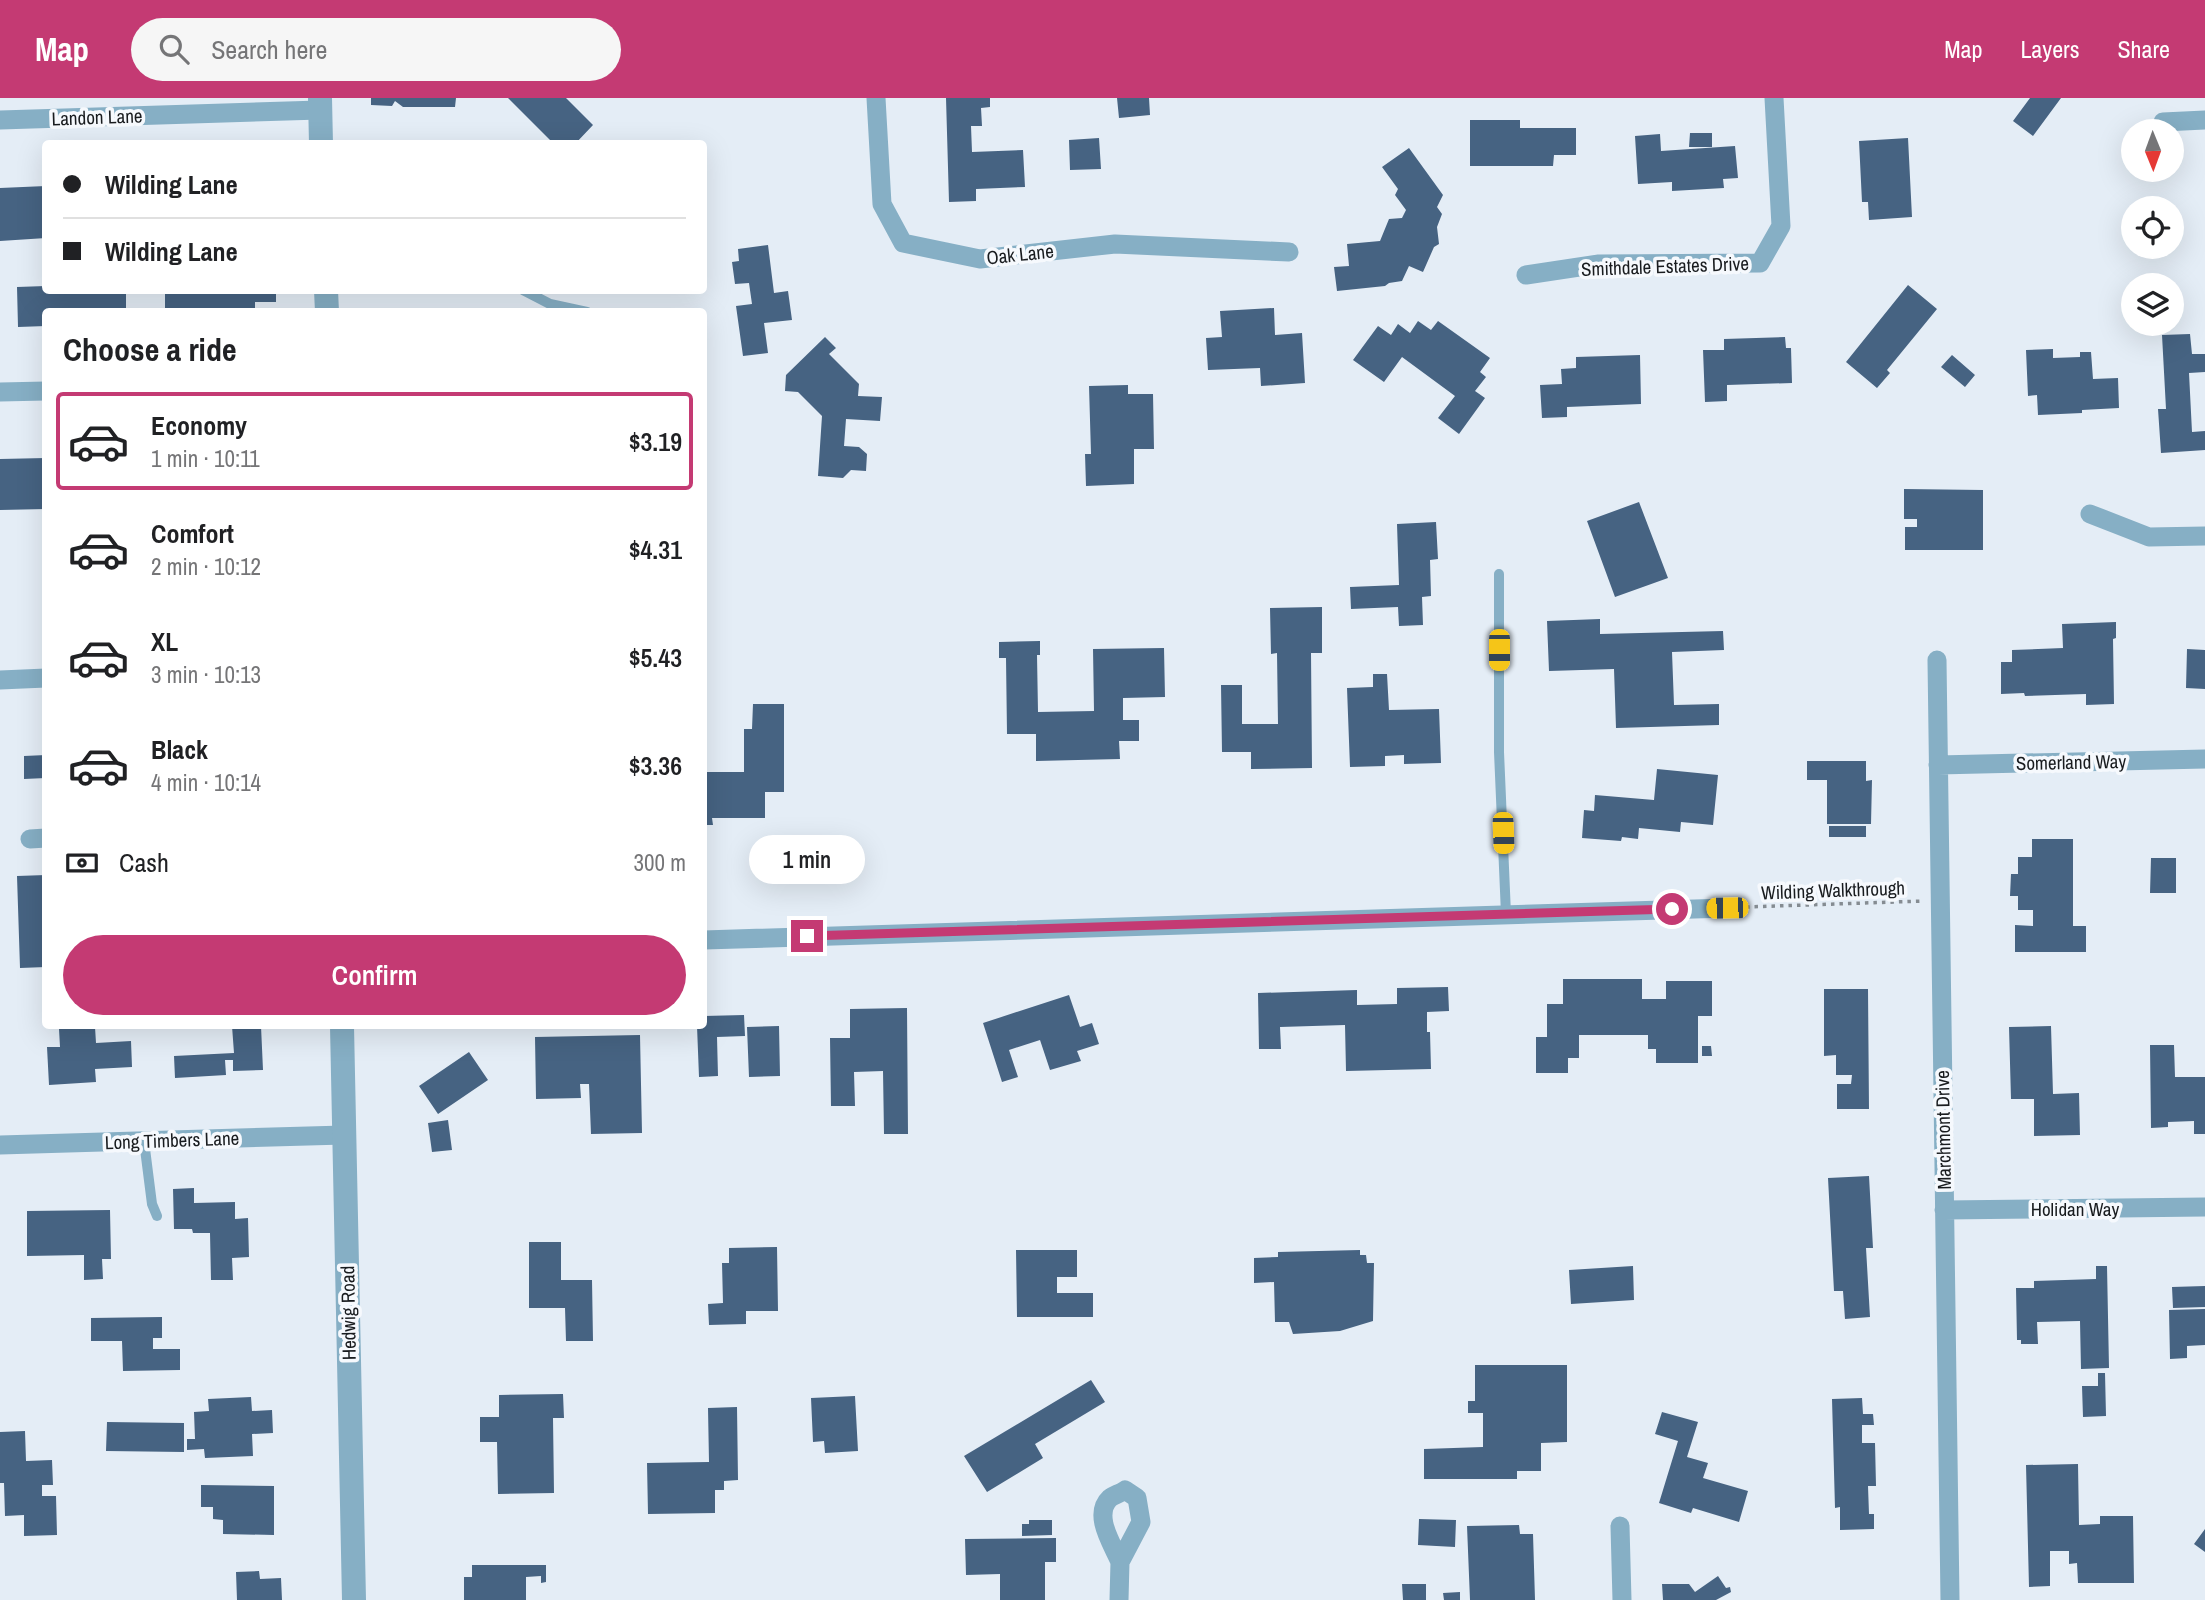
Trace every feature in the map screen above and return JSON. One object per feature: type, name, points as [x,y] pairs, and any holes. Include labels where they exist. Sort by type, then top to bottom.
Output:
[{"type":"street","name":"Oak Lane","points":[[876,98],[882,204],[903,243],[981,259],[1115,244],[1289,252]]},
{"type":"street","name":"Smithdale Estates Drive","points":[[1526,275],[1599,264],[1760,263],[1781,226],[1774,98]]},
{"type":"street","name":"Landon Lane","points":[[0,120],[320,104]]},
{"type":"street","points":[[320,104],[321,140]]},
{"type":"street","points":[[2184,121],[2205,120]]},
{"type":"street","points":[[0,392],[42,391]]},
{"type":"street","points":[[2090,514],[2149,537],[2205,536]]},
{"type":"street","name":"Marchmont Drive","points":[[1937,660],[1950,1600]]},
{"type":"street","points":[[0,680],[42,678]]},
{"type":"street","name":"Somerland Way","points":[[1938,765],[2205,759]]},
{"type":"street","points":[[707,940],[1727,908]]},
{"type":"street","name":"Hedwig Road","points":[[342,1029],[354,1600]]},
{"type":"street","name":"Long Timbers Lane","points":[[0,1145],[344,1135]]},
{"type":"street","name":"Holidan Way","points":[[1944,1210],[2205,1207]]},
{"type":"street","points":[[1620,1526],[1622,1600]]},
{"type":"street","points":[[1119,1600],[1120,1562]]},
{"type":"lane","points":[[531,294],[550,304],[568,308]]},
{"type":"lane","points":[[1499,574],[1499,752],[1506,914]]},
{"type":"lane","points":[[144,1141],[152,1204],[157,1216]]},
{"type":"path","name":"Wilding Walkthrough","points":[[1727,908],[1940,901]]},
{"type":"building","points":[[371,98],[456,98],[455,107],[403,107],[395,101],[392,106],[371,105]]},
{"type":"building","points":[[508,98],[566,98],[593,125],[579,140],[550,140]]},
{"type":"building","points":[[946,98],[990,98],[990,107],[981,108],[982,126],[971,126],[972,152],[1023,150],[1025,187],[976,189],[976,201],[949,202]]},
{"type":"building","points":[[1117,98],[1149,98],[1150,115],[1119,118]]},
{"type":"building","points":[[2030,98],[2061,98],[2033,136],[2013,121]]},
{"type":"building","points":[[1470,120],[1520,120],[1520,128],[1576,128],[1576,155],[1554,155],[1553,166],[1470,166]]},
{"type":"building","points":[[1690,133],[1712,133],[1712,147],[1689,147]]},
{"type":"building","points":[[1660,134],[1661,151],[1735,146],[1738,178],[1723,179],[1724,188],[1672,191],[1672,182],[1638,184],[1635,136]]},
{"type":"building","points":[[1099,138],[1101,169],[1070,170],[1069,140]]},
{"type":"building","points":[[1908,138],[1912,217],[1869,220],[1868,202],[1862,202],[1859,141]]},
{"type":"building","points":[[1409,148],[1443,195],[1437,207],[1442,214],[1437,227],[1439,244],[1434,247],[1423,272],[1409,266],[1402,281],[1385,286],[1337,291],[1334,267],[1349,266],[1347,244],[1380,241],[1389,219],[1402,218],[1406,210],[1395,195],[1398,189],[1382,167]]},
{"type":"building","points":[[42,186],[42,238],[0,241],[0,188]]},
{"type":"building","points":[[768,245],[774,293],[788,291],[792,320],[764,323],[768,353],[743,356],[736,306],[752,304],[749,283],[735,284],[732,262],[739,261],[738,249]]},
{"type":"building","points":[[1908,285],[1937,309],[1887,370],[1890,373],[1877,388],[1846,362]]},
{"type":"building","points":[[42,286],[42,294],[126,294],[126,308],[42,308],[42,326],[18,327],[17,287]]},
{"type":"building","points":[[165,294],[276,294],[276,302],[255,302],[255,308],[165,308]]},
{"type":"building","points":[[1274,308],[1275,335],[1302,333],[1305,383],[1261,386],[1260,368],[1208,370],[1206,338],[1222,337],[1220,311]]},
{"type":"building","points":[[1418,321],[1431,330],[1438,321],[1490,358],[1480,372],[1486,377],[1475,391],[1485,398],[1459,434],[1438,418],[1455,396],[1402,357],[1384,382],[1353,360],[1378,326],[1391,335],[1398,324],[1410,333]]},
{"type":"building","points":[[2190,334],[2192,354],[2205,354],[2205,372],[2189,373],[2192,432],[2205,431],[2205,450],[2161,453],[2158,409],[2166,409],[2162,336]]},
{"type":"building","points":[[825,337],[836,348],[829,354],[859,384],[858,396],[882,397],[880,421],[846,419],[844,446],[859,447],[867,454],[866,471],[851,470],[843,478],[818,476],[822,416],[798,392],[785,391],[786,375]]},
{"type":"building","points":[[1785,337],[1786,348],[1791,348],[1792,383],[1727,385],[1727,401],[1705,402],[1703,350],[1724,350],[1724,339]]},
{"type":"building","points":[[2053,349],[2053,358],[2080,357],[2080,352],[2091,352],[2093,379],[2118,378],[2119,408],[2038,415],[2037,395],[2028,396],[2026,350]]},
{"type":"building","points":[[1640,355],[1641,404],[1567,407],[1567,417],[1542,418],[1540,385],[1562,384],[1561,369],[1576,368],[1576,357]]},
{"type":"building","points":[[1952,355],[1975,375],[1965,387],[1941,367]]},
{"type":"building","points":[[1128,385],[1128,394],[1153,394],[1154,449],[1134,449],[1134,484],[1086,486],[1085,454],[1091,454],[1089,386]]},
{"type":"building","points":[[42,458],[42,509],[0,510],[0,459]]},
{"type":"building","points":[[1904,489],[1983,490],[1983,550],[1905,550],[1905,527],[1917,527],[1917,519],[1904,519]]},
{"type":"building","points":[[1639,502],[1668,578],[1615,597],[1587,521]]},
{"type":"building","points":[[1436,522],[1438,559],[1430,560],[1431,596],[1422,597],[1423,625],[1399,626],[1398,607],[1351,609],[1350,587],[1399,585],[1397,524]]},
{"type":"building","points":[[1322,607],[1322,653],[1311,653],[1312,768],[1251,769],[1251,752],[1222,752],[1221,685],[1242,685],[1242,724],[1278,724],[1277,653],[1271,654],[1270,608]]},
{"type":"building","points":[[1600,619],[1600,634],[1723,631],[1724,650],[1672,652],[1674,705],[1719,704],[1719,725],[1616,728],[1614,669],[1549,671],[1547,621]]},
{"type":"building","points":[[2116,622],[2116,638],[2113,639],[2114,704],[2086,705],[2086,694],[2001,694],[2001,662],[2012,662],[2012,650],[2063,648],[2062,624]]},
{"type":"building","points":[[1040,641],[1040,655],[1037,655],[1038,712],[1094,711],[1093,649],[1164,648],[1165,697],[1123,698],[1123,720],[1139,720],[1139,741],[1119,741],[1120,759],[1036,761],[1036,734],[1007,734],[1006,658],[999,658],[999,642]]},
{"type":"building","points":[[2187,649],[2205,650],[2205,689],[2186,688]]},
{"type":"building","points":[[1373,674],[1387,674],[1389,710],[1439,709],[1441,763],[1404,764],[1404,755],[1385,756],[1385,766],[1350,767],[1347,688],[1373,687]]},
{"type":"building","points":[[753,704],[784,704],[784,792],[765,792],[765,818],[712,818],[713,825],[707,825],[707,772],[744,772],[744,729],[752,729]]},
{"type":"building","points":[[42,755],[42,778],[24,779],[24,756]]},
{"type":"building","points":[[1807,761],[1866,761],[1866,781],[1872,780],[1871,824],[1827,824],[1827,780],[1807,780]]},
{"type":"building","points":[[1657,769],[1718,775],[1713,825],[1681,822],[1680,832],[1639,828],[1638,839],[1622,837],[1621,841],[1582,838],[1584,810],[1594,811],[1595,795],[1654,800]]},
{"type":"building","points":[[1829,826],[1866,826],[1866,837],[1829,837]]},
{"type":"building","points":[[2032,839],[2073,839],[2073,926],[2086,926],[2086,952],[2015,952],[2015,925],[2033,926],[2033,910],[2018,910],[2018,896],[2010,896],[2011,874],[2018,874],[2018,857],[2032,857]]},
{"type":"building","points":[[2151,858],[2176,858],[2176,893],[2150,893]]},
{"type":"building","points":[[42,875],[42,967],[20,968],[17,876]]},
{"type":"building","points":[[1563,979],[1642,979],[1642,999],[1666,999],[1666,981],[1712,981],[1712,1016],[1698,1016],[1698,1063],[1656,1063],[1656,1049],[1648,1049],[1648,1035],[1579,1035],[1579,1058],[1568,1058],[1568,1073],[1536,1073],[1536,1037],[1547,1037],[1547,1004],[1563,1004]]},
{"type":"building","points":[[1448,987],[1449,1011],[1427,1012],[1431,1069],[1346,1071],[1345,1025],[1280,1027],[1281,1049],[1259,1049],[1258,993],[1357,990],[1357,1005],[1397,1004],[1397,988]]},
{"type":"building","points":[[1824,989],[1868,989],[1869,1109],[1837,1109],[1837,1084],[1851,1084],[1852,1075],[1836,1075],[1836,1055],[1824,1056]]},
{"type":"building","points":[[1069,995],[1080,1027],[1092,1023],[1099,1044],[1077,1051],[1081,1061],[1050,1070],[1040,1040],[1009,1050],[1018,1077],[1002,1082],[983,1023]]},
{"type":"building","points":[[907,1008],[908,1134],[884,1134],[883,1071],[854,1072],[855,1106],[831,1106],[830,1038],[850,1038],[850,1009]]},
{"type":"building","points":[[744,1015],[745,1036],[717,1037],[718,1076],[699,1077],[697,1029],[707,1029],[707,1016]]},
{"type":"building","points":[[779,1026],[780,1076],[749,1077],[747,1027]]},
{"type":"building","points":[[2051,1026],[2053,1094],[2079,1093],[2080,1135],[2034,1136],[2034,1099],[2011,1099],[2009,1027]]},
{"type":"building","points":[[59,1029],[95,1029],[96,1043],[131,1041],[132,1067],[95,1069],[96,1082],[49,1085],[47,1047],[60,1047]]},
{"type":"building","points":[[232,1029],[261,1029],[263,1070],[233,1071],[233,1060],[225,1060],[226,1075],[175,1078],[174,1056],[234,1053]]},
{"type":"building","points":[[640,1035],[642,1133],[591,1134],[589,1084],[580,1084],[581,1098],[536,1099],[535,1037]]},
{"type":"building","points":[[2150,1045],[2174,1045],[2175,1077],[2205,1077],[2205,1134],[2194,1134],[2194,1121],[2168,1122],[2168,1127],[2151,1128]]},
{"type":"building","points":[[1702,1046],[1711,1046],[1712,1056],[1702,1056]]},
{"type":"building","points":[[469,1052],[488,1080],[438,1114],[419,1086]]},
{"type":"building","points":[[448,1120],[452,1150],[432,1152],[428,1123]]},
{"type":"building","points":[[1869,1176],[1873,1248],[1866,1248],[1870,1317],[1845,1319],[1843,1291],[1834,1291],[1828,1178]]},
{"type":"building","points":[[194,1188],[194,1203],[235,1202],[235,1219],[248,1218],[249,1257],[232,1258],[233,1280],[211,1280],[210,1233],[174,1229],[173,1189]]},
{"type":"building","points":[[110,1210],[111,1259],[102,1259],[103,1279],[84,1280],[84,1255],[27,1256],[27,1211]]},
{"type":"building","points":[[529,1242],[561,1242],[561,1280],[592,1280],[593,1341],[566,1341],[565,1308],[529,1308]]},
{"type":"building","points":[[777,1247],[778,1311],[746,1311],[746,1324],[709,1325],[708,1304],[723,1303],[722,1263],[729,1263],[729,1248]]},
{"type":"building","points":[[1016,1250],[1077,1250],[1077,1277],[1057,1277],[1057,1293],[1093,1293],[1093,1317],[1017,1317]]},
{"type":"building","points":[[1360,1250],[1360,1255],[1366,1255],[1367,1263],[1374,1263],[1373,1321],[1340,1331],[1293,1334],[1289,1322],[1275,1322],[1274,1282],[1254,1283],[1254,1258],[1278,1257],[1278,1252]]},
{"type":"building","points":[[1633,1266],[1634,1300],[1571,1304],[1569,1270]]},
{"type":"building","points":[[2096,1266],[2107,1266],[2109,1368],[2081,1369],[2080,1321],[2037,1322],[2038,1344],[2021,1344],[2021,1340],[2017,1340],[2016,1288],[2034,1288],[2034,1281],[2096,1279]]},
{"type":"building","points":[[2205,1286],[2205,1307],[2173,1308],[2172,1287]]},
{"type":"building","points":[[2205,1309],[2205,1345],[2187,1346],[2187,1358],[2170,1359],[2169,1310]]},
{"type":"building","points":[[162,1317],[162,1338],[153,1338],[153,1349],[180,1349],[180,1370],[123,1371],[122,1341],[91,1341],[91,1318]]},
{"type":"building","points":[[1475,1365],[1567,1365],[1567,1442],[1541,1443],[1541,1471],[1517,1471],[1517,1479],[1424,1479],[1424,1449],[1483,1447],[1483,1413],[1468,1413],[1468,1401],[1475,1401]]},
{"type":"building","points":[[2098,1373],[2105,1373],[2106,1416],[2083,1417],[2082,1386],[2098,1386]]},
{"type":"building","points":[[1091,1380],[1105,1402],[1035,1444],[1043,1458],[987,1492],[964,1456]]},
{"type":"building","points":[[563,1394],[564,1418],[553,1418],[554,1493],[498,1494],[497,1442],[480,1442],[480,1417],[499,1417],[499,1395]]},
{"type":"building","points":[[855,1396],[858,1451],[825,1453],[824,1441],[813,1442],[811,1398]]},
{"type":"building","points":[[251,1397],[252,1411],[272,1410],[273,1433],[252,1434],[253,1456],[205,1458],[204,1449],[187,1450],[187,1439],[195,1439],[194,1412],[209,1411],[208,1399]]},
{"type":"building","points":[[1862,1398],[1863,1414],[1873,1414],[1874,1425],[1862,1425],[1862,1443],[1875,1443],[1876,1486],[1868,1486],[1869,1514],[1874,1514],[1874,1529],[1840,1530],[1840,1507],[1835,1508],[1832,1399]]},
{"type":"building","points":[[737,1407],[738,1480],[724,1481],[724,1490],[715,1490],[715,1513],[648,1514],[647,1463],[709,1462],[708,1408]]},
{"type":"building","points":[[1662,1412],[1698,1422],[1687,1457],[1708,1463],[1703,1478],[1748,1491],[1739,1522],[1693,1508],[1691,1513],[1659,1503],[1678,1441],[1655,1434]]},
{"type":"building","points":[[107,1422],[184,1423],[184,1452],[106,1451]]},
{"type":"building","points":[[25,1431],[26,1461],[52,1460],[53,1485],[42,1485],[42,1496],[56,1496],[57,1535],[24,1536],[24,1515],[5,1516],[4,1483],[0,1483],[0,1432]]},
{"type":"building","points":[[2078,1464],[2079,1525],[2100,1524],[2100,1516],[2133,1516],[2134,1583],[2078,1583],[2077,1563],[2069,1564],[2069,1551],[2050,1551],[2050,1586],[2029,1587],[2026,1465]]},
{"type":"building","points":[[201,1485],[274,1486],[274,1535],[223,1534],[223,1520],[213,1519],[213,1507],[201,1507]]},
{"type":"building","points":[[1419,1519],[1456,1520],[1455,1547],[1418,1545]]},
{"type":"building","points":[[1029,1520],[1052,1520],[1052,1535],[1022,1536],[1022,1524],[1029,1524]]},
{"type":"building","points":[[1519,1525],[1520,1534],[1533,1534],[1535,1600],[1470,1600],[1467,1526]]},
{"type":"building","points":[[2205,1529],[2205,1552],[2194,1544]]},
{"type":"building","points":[[1056,1538],[1056,1562],[1045,1562],[1045,1600],[1000,1600],[1000,1574],[966,1575],[965,1539]]},
{"type":"building","points":[[472,1565],[546,1565],[546,1582],[541,1583],[541,1576],[526,1577],[526,1600],[464,1600],[464,1577],[472,1577]]},
{"type":"building","points":[[259,1571],[260,1579],[281,1578],[282,1600],[237,1600],[236,1572]]},
{"type":"building","points":[[1718,1576],[1726,1588],[1730,1587],[1731,1592],[1716,1600],[1663,1600],[1662,1584],[1689,1584],[1695,1592]]},
{"type":"building","points":[[1402,1584],[1426,1584],[1426,1600],[1403,1600]]},
{"type":"building","points":[[1460,1592],[1460,1600],[1444,1600],[1443,1593]]},
{"type":"route","points":[[807,936],[1672,909]]}]
